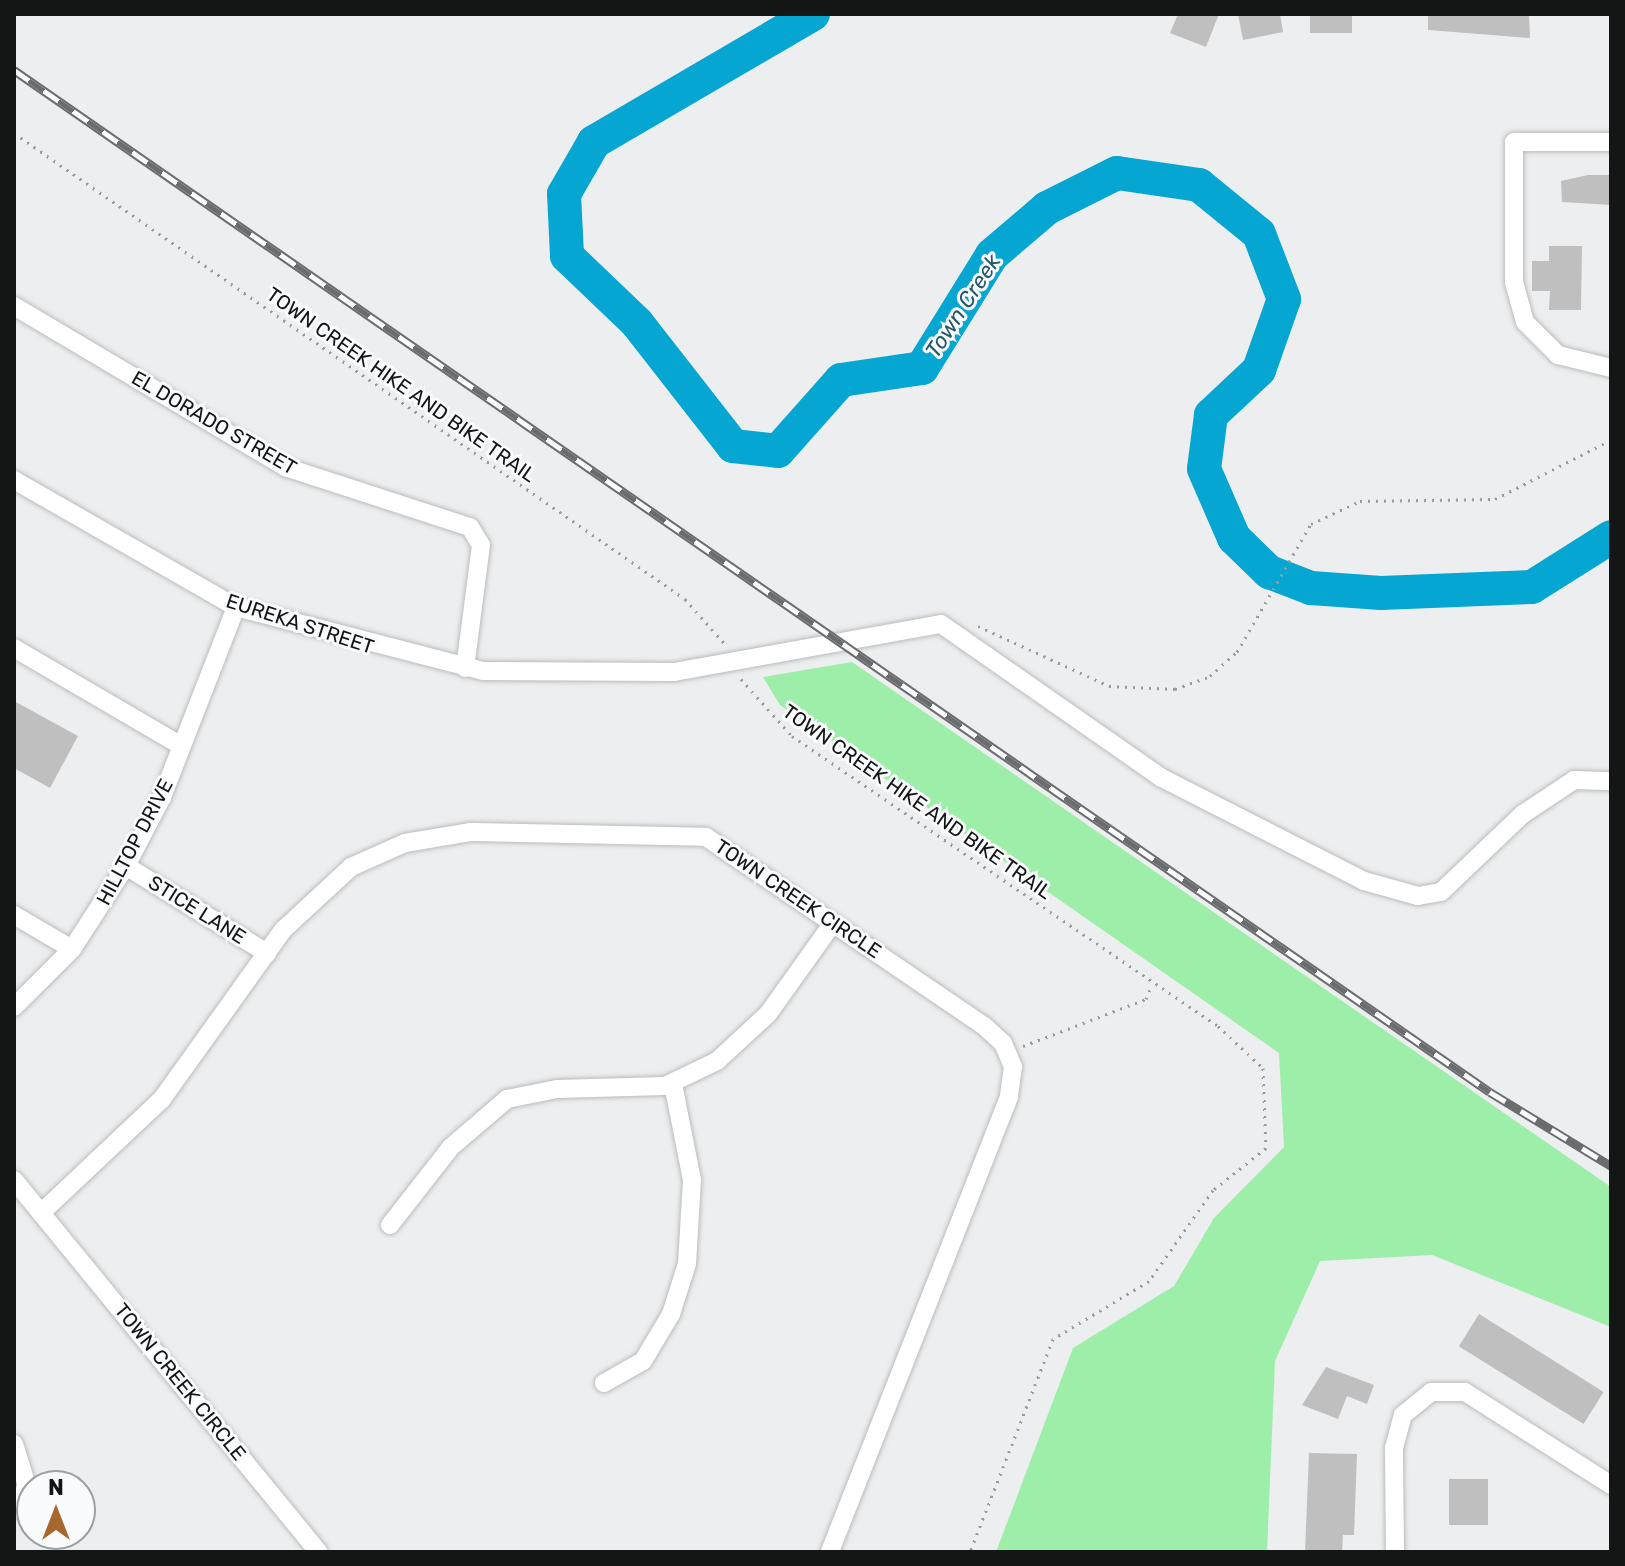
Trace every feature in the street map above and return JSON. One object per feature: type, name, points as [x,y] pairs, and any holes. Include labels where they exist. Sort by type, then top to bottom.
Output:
[{"type":"street","points":[[1611,142],[1514,142],[1514,282],[1525,322],[1558,355],[1611,368]]},
{"type":"street","name":"EL DORADO STREET","points":[[14,306],[285,467],[470,527],[481,545],[465,668]]},
{"type":"street","name":"EUREKA STREET","points":[[14,480],[236,607],[465,668],[615,674],[732,664],[941,624],[1160,777],[1364,881],[1418,896],[1441,892],[1523,814],[1574,780],[1611,781]]},
{"type":"street","name":"HILLTOP DRIVE","points":[[14,1007],[72,949],[126,866],[182,746],[236,607]]},
{"type":"street","points":[[14,648],[182,746]]},
{"type":"street","name":"TOWN CREEK CIRCLE","points":[[41,1213],[186,1072],[267,953],[303,908],[351,867],[405,843],[471,832],[694,834],[833,923],[984,1026],[1009,1051]]},
{"type":"street","name":"STICE LANE","points":[[126,866],[267,953]]},
{"type":"street","points":[[14,915],[72,949]]},
{"type":"street","points":[[390,1225],[451,1147],[507,1099],[673,1084],[752,1032],[833,923]]},
{"type":"street","points":[[830,1552],[1009,1097],[1009,1051]]},
{"type":"street","points":[[604,1383],[624,1377],[650,1351],[687,1264],[692,1180],[673,1084]]},
{"type":"street","name":"TOWN CREEK CIRCLE","points":[[14,1180],[319,1552]]},
{"type":"street","points":[[1395,1552],[1394,1448],[1403,1415],[1431,1392],[1465,1392],[1611,1485]]},
{"type":"street","points":[[14,1444],[27,1486],[14,1509]]},
{"type":"path","name":"TOWN CREEK HIKE AND BIKE TRAIL","points":[[14,133],[685,599],[732,664],[750,696],[792,736],[1152,984],[1218,1026],[1263,1068],[1266,1148],[1213,1190],[1149,1281],[1053,1339],[970,1552]]},
{"type":"path","points":[[972,623],[1109,686],[1142,691],[1210,676],[1237,652],[1311,524],[1360,501],[1495,499],[1611,440]]},
{"type":"path","points":[[1009,1051],[1146,999],[1152,984]]},
{"type":"green space","points":[[852,662],[1611,1187],[1611,1327],[1432,1255],[1320,1261],[1275,1361],[1267,1552],[996,1552],[1073,1348],[1174,1286],[1214,1218],[1284,1147],[1279,1053],[780,705],[763,677]]},
{"type":"building","points":[[1178,14],[1219,14],[1206,47],[1170,33]]},
{"type":"building","points":[[1238,14],[1280,14],[1283,32],[1243,40]]},
{"type":"building","points":[[1310,14],[1352,14],[1352,33],[1310,33]]},
{"type":"building","points":[[1428,14],[1529,14],[1530,38],[1428,30]]},
{"type":"building","points":[[1588,175],[1611,175],[1611,205],[1562,202],[1561,181]]},
{"type":"building","points":[[1549,246],[1582,246],[1581,310],[1549,310],[1550,291],[1532,291],[1532,261],[1549,261]]},
{"type":"building","points":[[14,701],[78,736],[50,788],[14,768]]},
{"type":"building","points":[[1479,1314],[1604,1392],[1584,1424],[1459,1346]]},
{"type":"building","points":[[1326,1367],[1374,1385],[1367,1404],[1347,1396],[1338,1419],[1302,1405]]},
{"type":"building","points":[[1309,1453],[1357,1454],[1354,1535],[1343,1535],[1342,1552],[1305,1552]]},
{"type":"building","points":[[1449,1479],[1488,1479],[1488,1525],[1449,1525]]},
{"type":"waterway","name":"Town Creek","points":[[813,14],[594,142],[564,194],[567,256],[637,323],[733,446],[778,451],[841,380],[922,368],[992,255],[1047,208],[1117,173],[1199,185],[1259,234],[1284,299],[1259,370],[1211,415],[1204,469],[1234,538],[1269,572],[1311,588],[1381,593],[1532,587],[1611,537]]},
{"type":"railway","points":[[14,70],[1490,1092],[1611,1166]]}]
